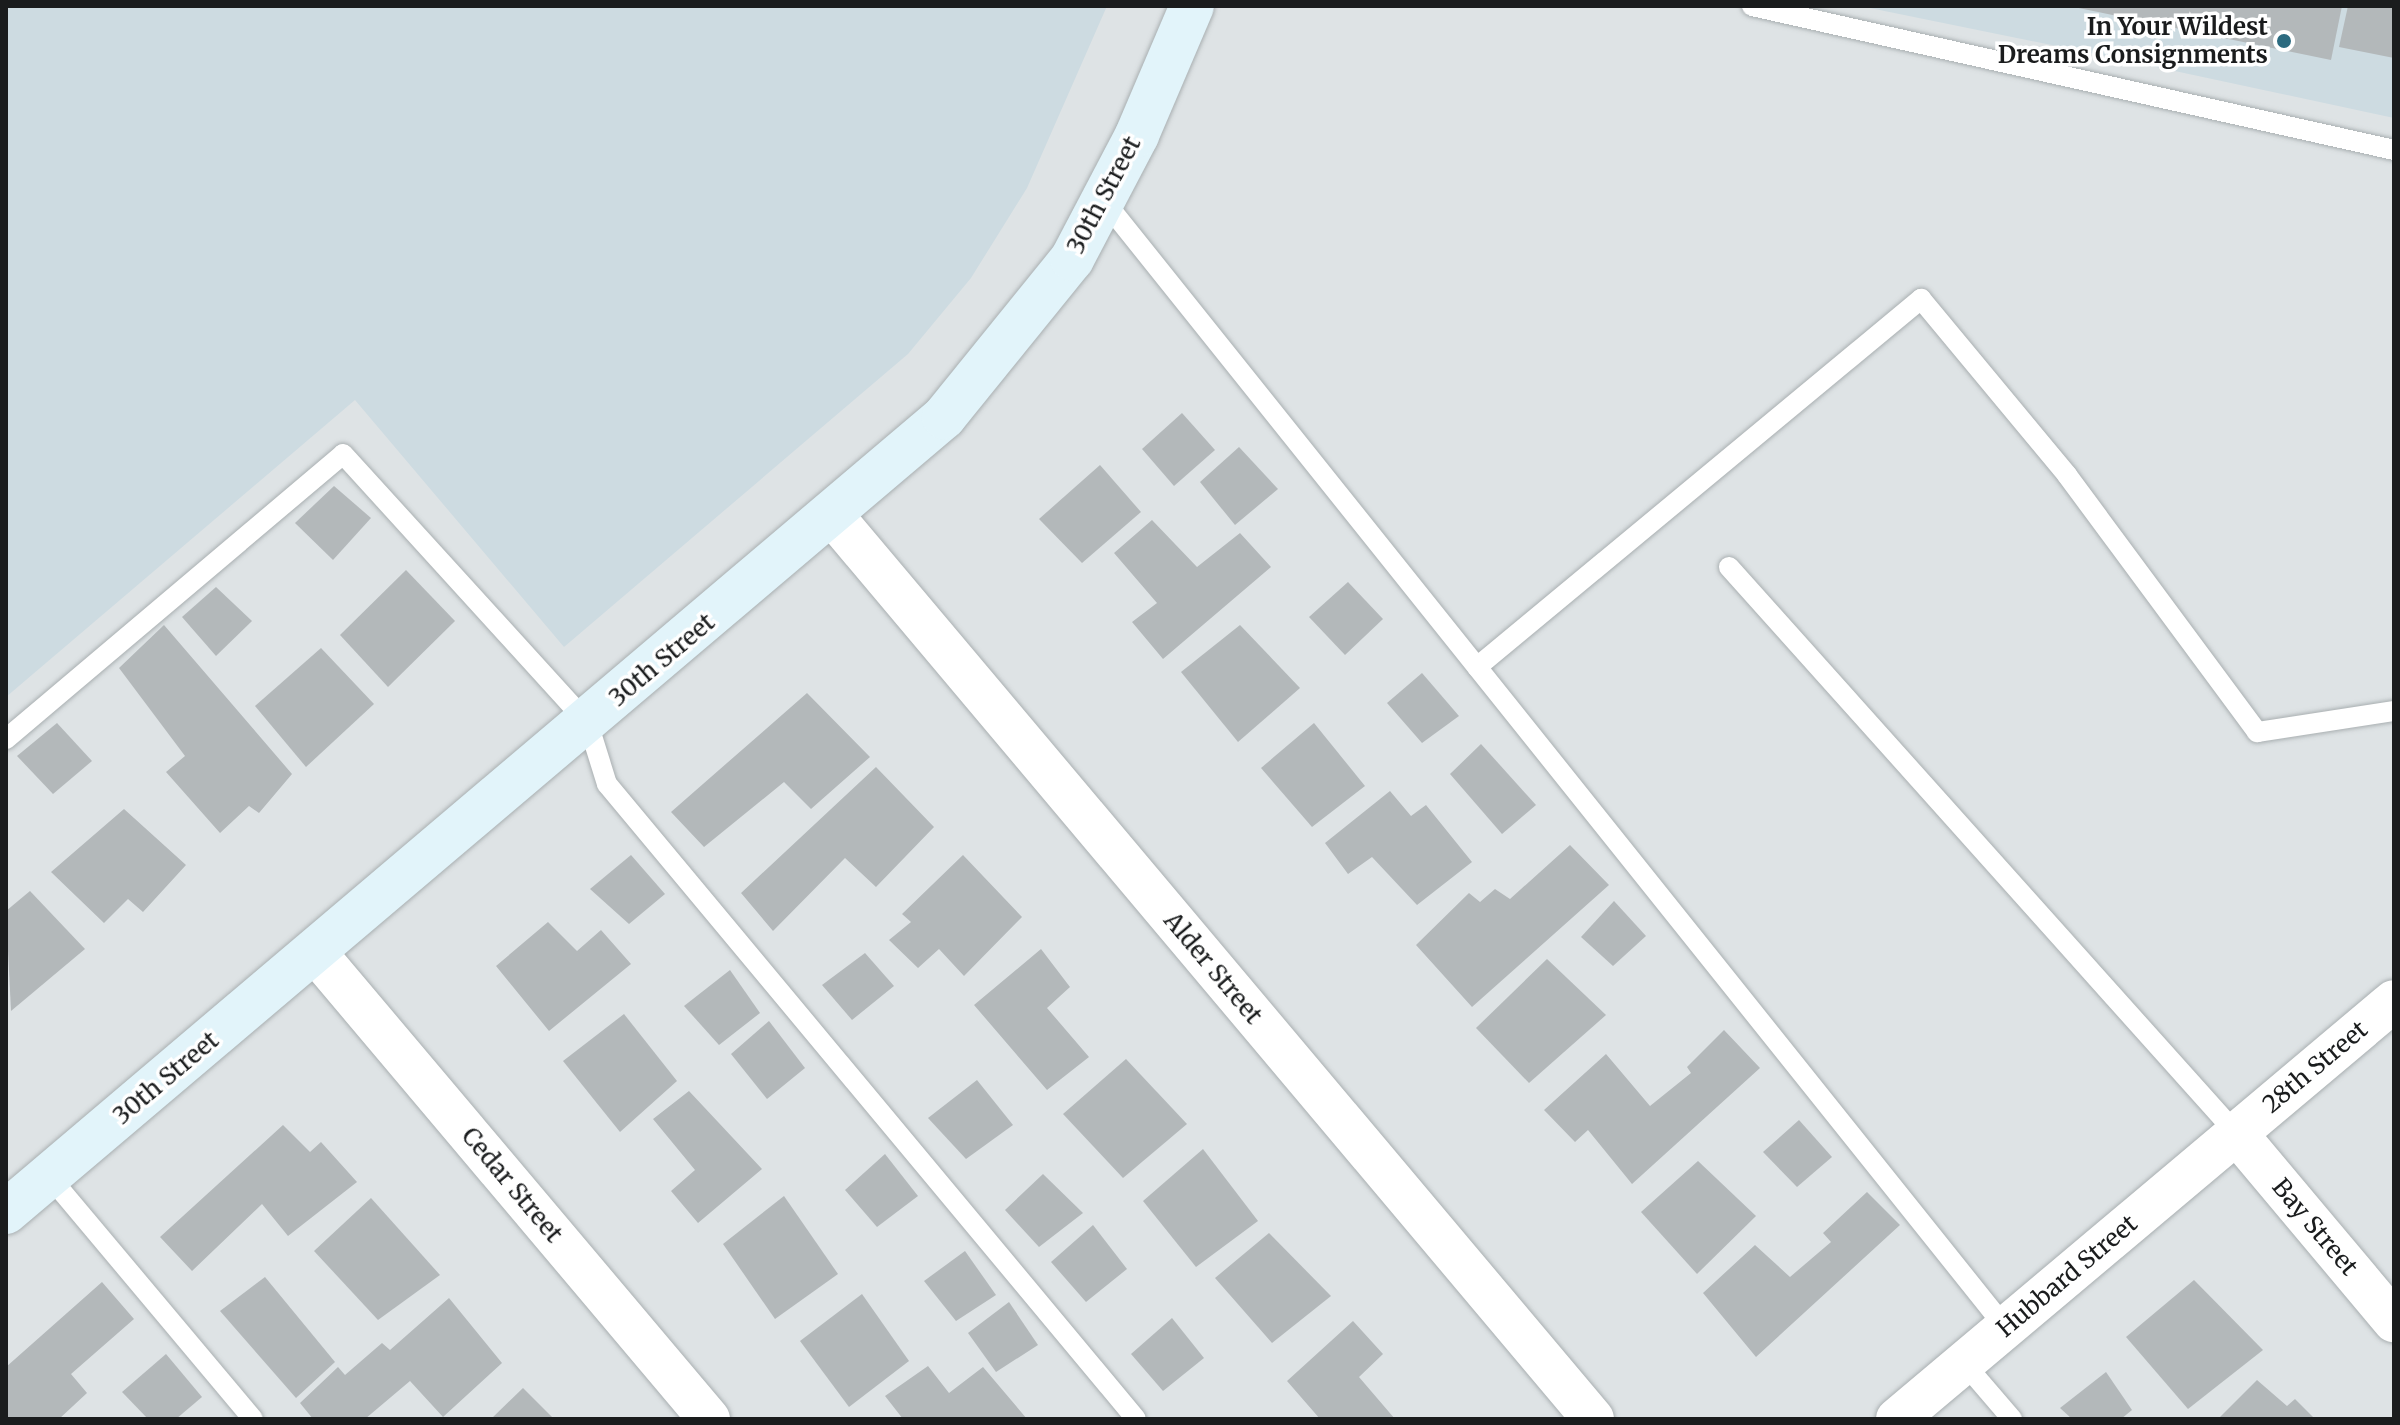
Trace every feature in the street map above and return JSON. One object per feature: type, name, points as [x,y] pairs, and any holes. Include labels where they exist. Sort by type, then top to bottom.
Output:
[{"type":"street","name":"30th Street","points":[[6,1212],[833,516],[944,417],[1012,342],[1105,202],[1192,6]]},
{"type":"street","name":"Alder Street","points":[[833,516],[1593,1419]]},
{"type":"street","name":"Cedar Street","points":[[315,952],[709,1419]]},
{"type":"street","name":"28th Street","points":[[2236,1133],[2394,1001]]},
{"type":"street","name":"Bay Street","points":[[2236,1133],[2394,1321]]},
{"type":"street","name":"Hubbard Street","points":[[1897,1419],[2236,1133]]},
{"type":"lane","points":[[1752,6],[2394,150]]},
{"type":"lane","points":[[1105,202],[2005,1327]]},
{"type":"lane","points":[[1477,667],[1921,299],[2067,475],[2257,732],[2394,711]]},
{"type":"lane","points":[[6,739],[343,454],[588,723],[607,784],[1136,1419]]},
{"type":"lane","points":[[1729,567],[2236,1133]]},
{"type":"lane","points":[[49,1176],[253,1419]]},
{"type":"lane","points":[[1964,1363],[2012,1419]]},
{"type":"shaded area","points":[[6,6],[1107,6],[1027,188],[971,278],[908,354],[564,647],[355,400],[6,697]]},
{"type":"shaded area","points":[[1860,6],[2394,6],[2394,118],[2086,52]]},
{"type":"building","name":"In Your Wildest Dreams Consignments","points":[[2069,6],[2342,6],[2331,60]]},
{"type":"building","points":[[2348,6],[2394,6],[2394,58],[2339,47]]},
{"type":"building","points":[[1182,413],[1215,450],[1174,486],[1142,449]]},
{"type":"building","points":[[1239,447],[1278,489],[1235,525],[1200,482]]},
{"type":"building","points":[[1100,465],[1141,512],[1082,563],[1039,519]]},
{"type":"building","points":[[334,486],[371,518],[333,560],[295,523]]},
{"type":"building","points":[[1152,520],[1197,567],[1240,533],[1271,567],[1163,659],[1132,622],[1157,603],[1114,553]]},
{"type":"building","points":[[406,570],[455,621],[388,687],[340,635]]},
{"type":"building","points":[[1348,582],[1383,619],[1345,655],[1309,617]]},
{"type":"building","points":[[216,587],[252,621],[216,656],[182,617]]},
{"type":"building","points":[[164,625],[292,774],[259,813],[249,806],[220,833],[166,772],[185,756],[119,668]]},
{"type":"building","points":[[1240,625],[1300,688],[1238,742],[1181,672]]},
{"type":"building","points":[[321,648],[374,704],[306,767],[255,706]]},
{"type":"building","points":[[1422,673],[1459,716],[1422,743],[1387,703]]},
{"type":"building","points":[[807,693],[870,757],[811,809],[784,782],[704,847],[671,812]]},
{"type":"building","points":[[57,723],[92,761],[53,794],[17,756]]},
{"type":"building","points":[[1314,723],[1365,786],[1312,827],[1261,768]]},
{"type":"building","points":[[1481,744],[1536,805],[1502,834],[1450,774]]},
{"type":"building","points":[[876,767],[934,827],[876,887],[845,858],[773,931],[741,893]]},
{"type":"building","points":[[1390,791],[1411,816],[1426,805],[1472,862],[1417,905],[1372,857],[1348,874],[1325,843]]},
{"type":"building","points":[[124,809],[186,865],[143,912],[128,899],[104,923],[51,872]]},
{"type":"building","points":[[1570,845],[1609,885],[1472,1007],[1416,945],[1469,893],[1480,902],[1495,889],[1510,899]]},
{"type":"building","points":[[631,855],[665,894],[629,924],[590,889]]},
{"type":"building","points":[[963,855],[1022,917],[964,976],[939,949],[918,968],[889,940],[911,922],[902,914]]},
{"type":"building","points":[[30,891],[85,949],[11,1011],[6,911]]},
{"type":"building","points":[[1614,901],[1646,936],[1613,966],[1581,937]]},
{"type":"building","points":[[548,922],[577,951],[601,930],[631,964],[549,1031],[496,966]]},
{"type":"building","points":[[1041,949],[1070,987],[1047,1008],[1089,1057],[1047,1090],[974,1005]]},
{"type":"building","points":[[865,953],[894,986],[852,1020],[822,985]]},
{"type":"building","points":[[1547,959],[1606,1015],[1529,1083],[1476,1028]]},
{"type":"building","points":[[730,970],[760,1013],[719,1045],[684,1006]]},
{"type":"building","points":[[624,1014],[677,1081],[620,1132],[563,1061]]},
{"type":"building","points":[[769,1021],[805,1068],[767,1099],[731,1054]]},
{"type":"building","points":[[1724,1030],[1760,1068],[1632,1184],[1588,1130],[1575,1142],[1544,1110],[1606,1054],[1650,1106],[1691,1073],[1687,1067]]},
{"type":"building","points":[[1126,1059],[1187,1124],[1123,1178],[1063,1114]]},
{"type":"building","points":[[977,1080],[1013,1125],[966,1159],[928,1118]]},
{"type":"building","points":[[689,1091],[762,1169],[698,1223],[671,1191],[695,1170],[653,1119]]},
{"type":"building","points":[[1799,1120],[1832,1157],[1797,1187],[1763,1152]]},
{"type":"building","points":[[283,1125],[310,1152],[321,1142],[357,1182],[288,1236],[262,1204],[192,1271],[160,1237]]},
{"type":"building","points":[[1203,1149],[1258,1221],[1196,1267],[1143,1201]]},
{"type":"building","points":[[885,1154],[918,1196],[877,1227],[845,1190]]},
{"type":"building","points":[[1698,1161],[1756,1216],[1697,1274],[1641,1212]]},
{"type":"building","points":[[1043,1174],[1083,1213],[1039,1247],[1005,1210]]},
{"type":"building","points":[[1867,1192],[1900,1225],[1756,1357],[1703,1293],[1755,1245],[1790,1277],[1831,1242],[1823,1233]]},
{"type":"building","points":[[784,1196],[838,1274],[775,1319],[723,1244]]},
{"type":"building","points":[[371,1198],[440,1275],[378,1320],[314,1251]]},
{"type":"building","points":[[1093,1225],[1127,1269],[1086,1302],[1051,1262]]},
{"type":"building","points":[[1269,1233],[1331,1296],[1272,1343],[1215,1278]]},
{"type":"building","points":[[965,1251],[996,1295],[956,1321],[924,1281]]},
{"type":"building","points":[[265,1277],[335,1362],[296,1398],[220,1311]]},
{"type":"building","points":[[2194,1280],[2263,1350],[2188,1409],[2126,1337]]},
{"type":"building","points":[[102,1282],[134,1319],[71,1374],[87,1393],[59,1419],[6,1419],[6,1367]]},
{"type":"building","points":[[862,1294],[909,1361],[849,1407],[800,1341]]},
{"type":"building","points":[[449,1298],[502,1363],[443,1417],[410,1381],[365,1419],[313,1419],[300,1403],[338,1367],[345,1375],[382,1343],[390,1350]]},
{"type":"building","points":[[1009,1302],[1038,1345],[996,1372],[968,1333]]},
{"type":"building","points":[[1172,1318],[1204,1358],[1163,1391],[1131,1354]]},
{"type":"building","points":[[1353,1321],[1383,1354],[1359,1377],[1395,1419],[1320,1419],[1287,1381]]},
{"type":"building","points":[[166,1354],[202,1397],[176,1419],[148,1419],[122,1392]]},
{"type":"building","points":[[928,1366],[949,1393],[983,1367],[1027,1419],[903,1419],[885,1396]]},
{"type":"building","points":[[2106,1372],[2132,1410],[2121,1419],[2072,1419],[2060,1408]]},
{"type":"building","points":[[2257,1380],[2287,1406],[2295,1399],[2315,1419],[2218,1419]]},
{"type":"building","points":[[523,1388],[554,1419],[491,1419]]},
{"type":"place","name":"In Your Wildest Dreams Consignments","points":[[2284,41]]}]
